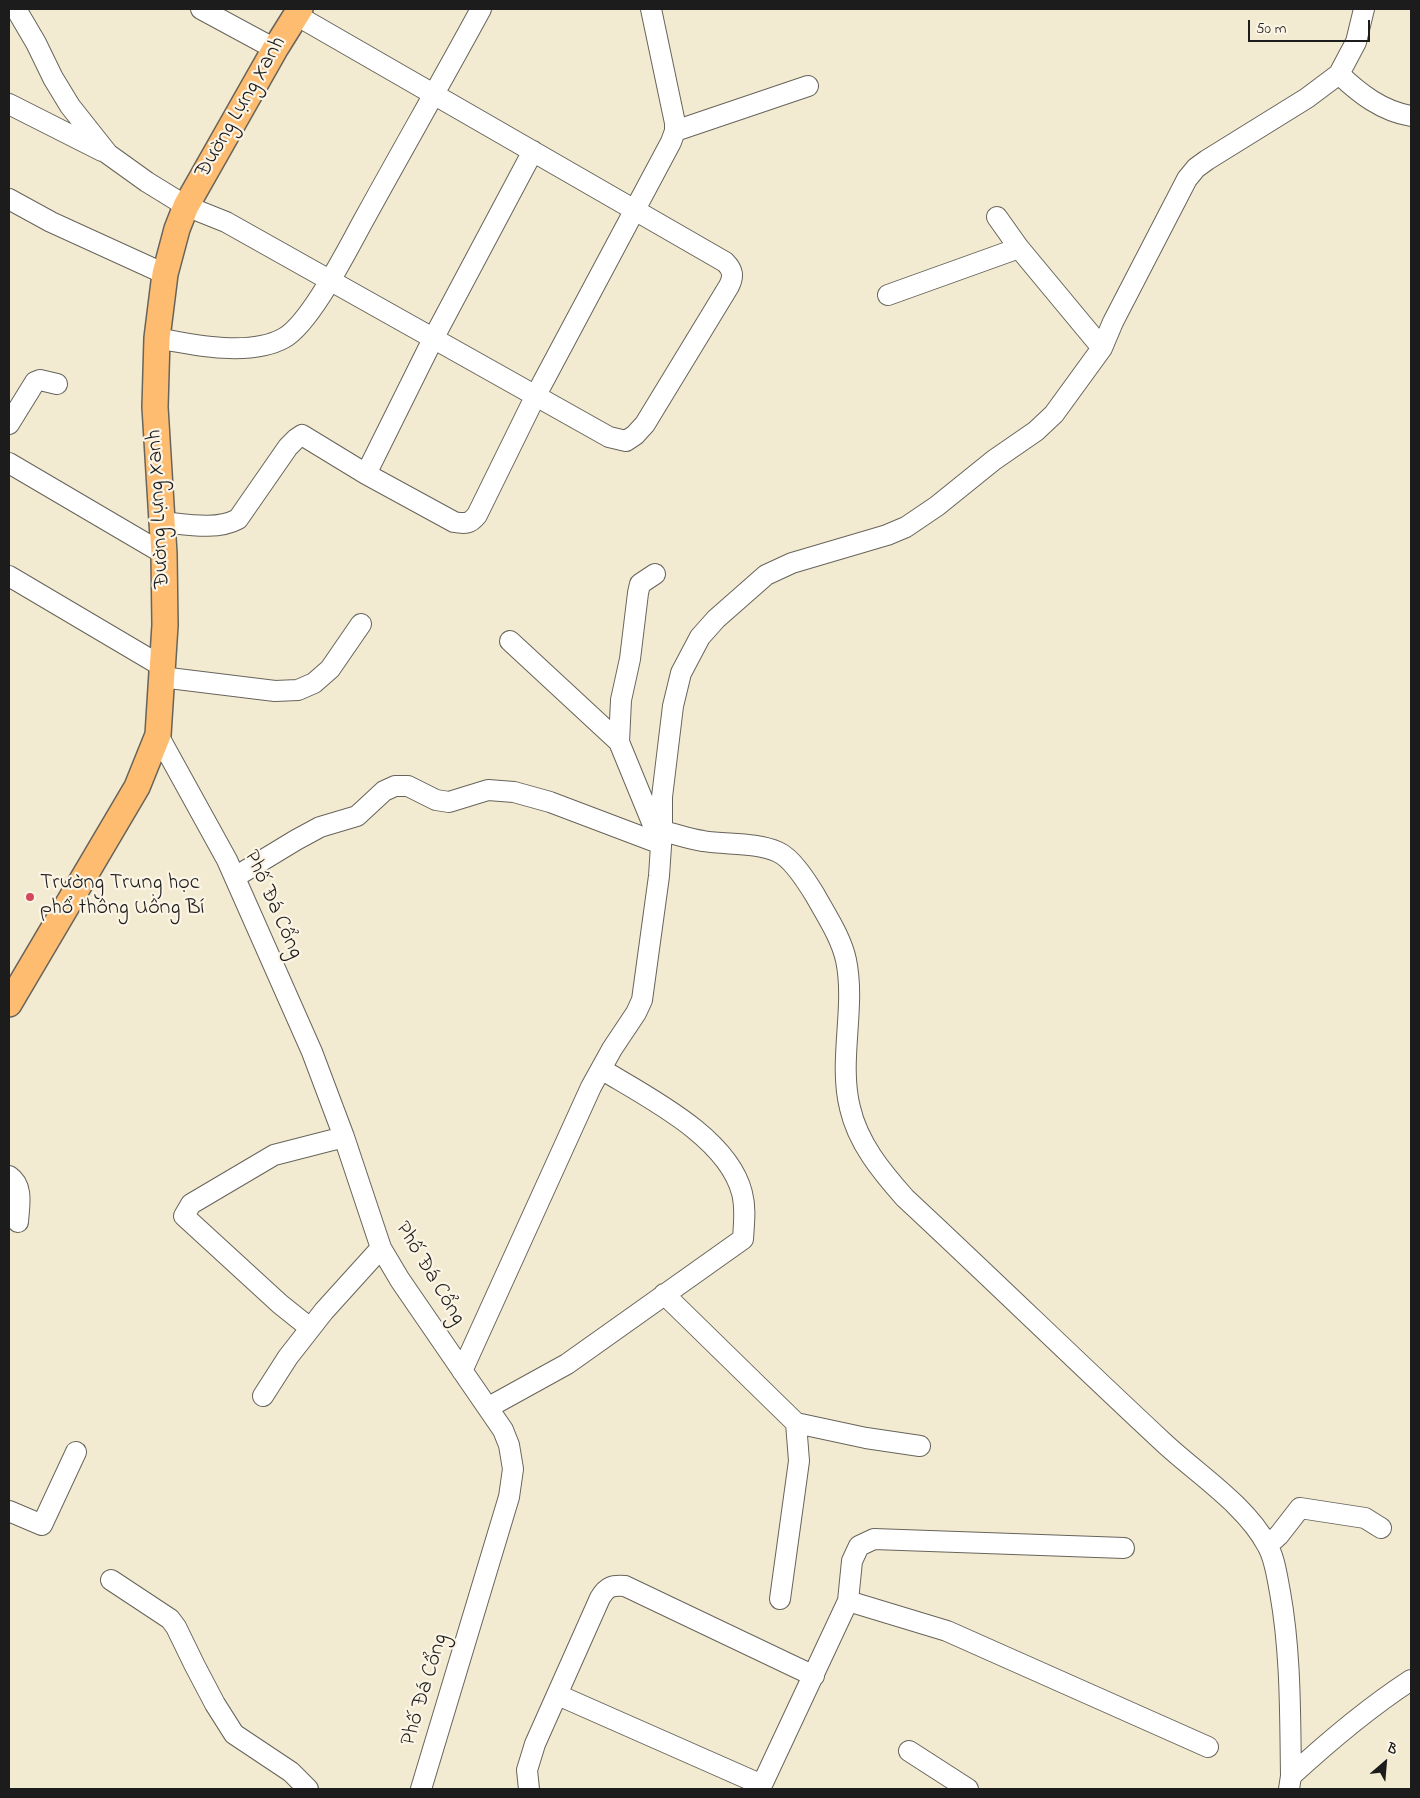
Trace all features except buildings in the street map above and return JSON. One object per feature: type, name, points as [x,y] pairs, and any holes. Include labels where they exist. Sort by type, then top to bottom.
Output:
[{"type":"main road","name":"Đường Lựng Xanh","points":[[9,1004],[137,788],[158,735],[165,625],[164,554],[155,407],[157,338],[165,274],[177,229],[186,206],[298,12]]},
{"type":"street","points":[[16,9],[66,99],[108,154]]},
{"type":"street","points":[[201,9],[275,49]]},
{"type":"street","points":[[157,338],[226,349],[264,345],[283,339],[295,329],[330,280],[482,9]]},
{"type":"street","points":[[162,522],[209,525],[230,523],[238,519],[288,447],[302,435],[366,474],[454,522],[464,524],[472,521],[477,515],[536,395],[671,142],[675,131],[675,123],[650,9]]},
{"type":"street","points":[[462,1371],[591,1087],[642,1000],[659,876],[662,797],[673,706],[677,686],[690,654],[700,637],[716,619],[766,575],[792,562],[887,535],[906,527],[987,465],[1036,431],[1054,414],[1102,348],[1113,322],[1179,192],[1196,168],[1307,98],[1339,74],[1356,42],[1364,9]]},
{"type":"street","points":[[9,104],[108,154],[147,182],[186,206],[226,222],[609,437],[626,441],[635,435],[645,424],[729,286],[733,278],[731,269],[725,262],[434,94],[298,12]]},
{"type":"street","points":[[1339,74],[1369,99],[1392,111],[1411,116]]},
{"type":"street","points":[[675,131],[808,86]]},
{"type":"street","points":[[366,474],[433,339],[533,151]]},
{"type":"street","points":[[9,199],[51,222],[165,274]]},
{"type":"street","points":[[997,217],[1019,248],[1102,348]]},
{"type":"street","points":[[888,295],[1019,248]]},
{"type":"street","points":[[9,424],[36,382],[40,380],[57,384]]},
{"type":"street","points":[[9,463],[164,554]]},
{"type":"street","points":[[619,742],[621,700],[630,659],[638,593],[640,584],[655,574]]},
{"type":"street","points":[[9,576],[162,672],[275,691],[298,690],[314,683],[330,669],[361,624]]},
{"type":"street","points":[[510,641],[619,742],[661,837]]},
{"type":"street","name":"Phố Đá Cổng","points":[[158,735],[227,860],[312,1052],[344,1137],[381,1248],[400,1280],[503,1430],[509,1445],[513,1469],[509,1497],[421,1789]]},
{"type":"street","points":[[235,877],[296,840],[320,828],[357,816],[384,791],[395,786],[408,786],[436,800],[449,802],[488,790],[514,792],[661,837],[762,848],[779,852],[789,860],[808,884],[826,915],[846,959],[848,982],[847,1067],[849,1106],[854,1124],[865,1147],[883,1174],[905,1198],[1177,1455],[1236,1506],[1252,1523],[1268,1545],[1284,1613],[1289,1658],[1290,1783]]},
{"type":"street","points":[[488,1407],[567,1364],[742,1239],[745,1206],[742,1192],[726,1161],[712,1144],[669,1112],[601,1069]]},
{"type":"street","points":[[310,1328],[280,1304],[184,1216],[191,1204],[274,1155],[344,1137]]},
{"type":"street","points":[[9,1176],[18,1186],[20,1197],[18,1222]]},
{"type":"street","points":[[263,1396],[288,1357],[310,1328],[381,1248]]},
{"type":"street","points":[[664,1294],[796,1423],[866,1438],[920,1446]]},
{"type":"street","points":[[780,1599],[799,1461],[796,1423]]},
{"type":"street","points":[[9,1511],[42,1525],[76,1452]]},
{"type":"street","points":[[1268,1545],[1279,1535],[1300,1508],[1365,1518],[1381,1528]]},
{"type":"street","points":[[558,1695],[761,1787],[848,1600],[852,1561],[859,1546],[874,1539],[1124,1548]]},
{"type":"street","points":[[111,1580],[170,1619],[176,1627],[215,1704],[234,1734],[291,1772],[308,1789]]},
{"type":"street","points":[[529,1789],[527,1770],[535,1744],[600,1598],[608,1587],[615,1585],[625,1586],[814,1676]]},
{"type":"street","points":[[848,1600],[947,1631],[1208,1747]]},
{"type":"street","points":[[1290,1783],[1319,1750],[1377,1703],[1411,1680]]},
{"type":"street","points":[[909,1751],[968,1789]]},
{"type":"place","name":"Trường Trung học phổ thông Uông Bí","points":[[30,897]]}]
